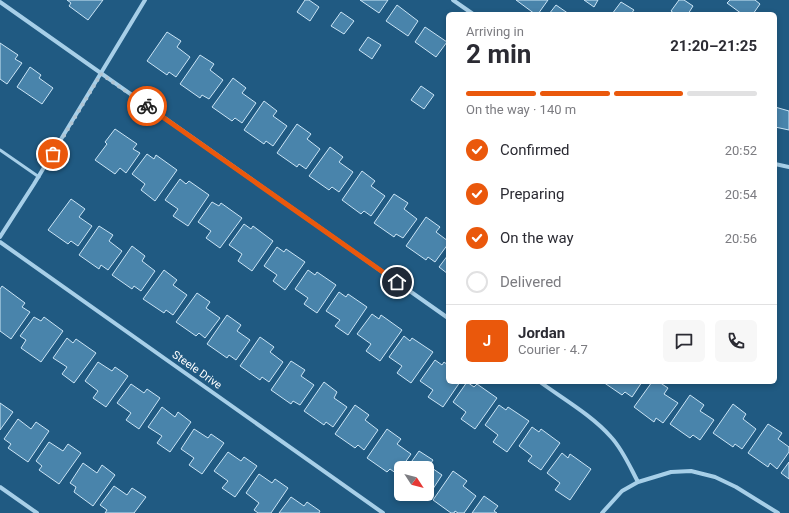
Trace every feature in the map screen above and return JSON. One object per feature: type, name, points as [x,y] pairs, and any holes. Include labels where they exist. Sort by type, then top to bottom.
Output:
[{"type":"street","points":[[0,237],[39,177],[145,0]]},
{"type":"street","points":[[453,0],[470,12]]},
{"type":"street","points":[[0,2],[446,317]]},
{"type":"street","points":[[777,164],[789,167]]},
{"type":"street","name":"Steele Drive","points":[[0,242],[383,513]]},
{"type":"street","points":[[543,384],[577,409],[611,437],[622,453],[638,482]]},
{"type":"street","points":[[602,513],[622,491],[638,482],[671,472],[691,470],[715,477],[736,487],[778,513]]},
{"type":"street","points":[[0,487],[37,513]]},
{"type":"lane","points":[[0,150],[39,177]]},
{"type":"building","points":[[67,0],[103,0],[88,20],[69,6],[71,3]]},
{"type":"building","points":[[305,0],[309,0],[319,7],[310,21],[297,12]]},
{"type":"building","points":[[360,0],[388,0],[379,13]]},
{"type":"building","points":[[516,0],[548,0],[539,12],[532,12]]},
{"type":"building","points":[[584,0],[598,0],[594,7]]},
{"type":"building","points":[[679,0],[684,0],[693,6],[689,12],[671,11]]},
{"type":"building","points":[[730,0],[755,0],[760,4],[754,12],[739,12],[727,3]]},
{"type":"building","points":[[621,2],[634,10],[632,12],[614,12]]},
{"type":"building","points":[[397,5],[418,21],[408,36],[386,21]]},
{"type":"building","points":[[556,5],[566,12],[551,12]]},
{"type":"building","points":[[341,12],[354,21],[344,34],[331,26]]},
{"type":"building","points":[[425,27],[446,41],[446,43],[436,57],[415,42]]},
{"type":"building","points":[[167,32],[181,41],[177,47],[190,57],[176,77],[169,72],[167,75],[147,61]]},
{"type":"building","points":[[368,37],[381,45],[372,59],[359,50]]},
{"type":"building","points":[[0,43],[18,55],[15,59],[22,63],[7,84],[0,79]]},
{"type":"building","points":[[200,55],[214,64],[210,70],[223,80],[209,99],[202,95],[200,98],[180,84]]},
{"type":"building","points":[[30,67],[41,75],[39,78],[53,88],[42,104],[17,87]]},
{"type":"building","points":[[233,78],[246,88],[242,93],[256,103],[242,123],[235,118],[232,121],[212,107]]},
{"type":"building","points":[[421,86],[434,95],[424,109],[411,100]]},
{"type":"building","points":[[264,101],[277,111],[273,116],[287,126],[273,146],[266,141],[264,144],[244,130]]},
{"type":"building","points":[[777,108],[789,111],[789,130],[777,127]]},
{"type":"building","points":[[297,124],[311,134],[307,139],[320,149],[306,169],[299,164],[297,167],[277,153]]},
{"type":"building","points":[[115,129],[137,144],[133,149],[140,153],[126,173],[120,168],[115,174],[95,160],[107,144],[105,142]]},
{"type":"building","points":[[330,147],[343,157],[339,162],[353,172],[339,192],[332,187],[329,190],[309,176]]},
{"type":"building","points":[[147,154],[154,159],[156,155],[177,170],[155,201],[141,190],[145,184],[132,174]]},
{"type":"building","points":[[362,171],[375,181],[371,186],[385,196],[371,216],[364,211],[361,214],[342,200]]},
{"type":"building","points":[[180,179],[186,184],[189,181],[209,195],[188,226],[173,216],[178,209],[165,200]]},
{"type":"building","points":[[394,194],[408,203],[404,209],[417,219],[403,238],[396,234],[394,237],[374,223]]},
{"type":"building","points":[[71,199],[85,209],[79,217],[92,226],[78,246],[71,241],[68,244],[48,230]]},
{"type":"building","points":[[212,202],[219,206],[221,203],[242,218],[220,248],[206,238],[211,231],[198,222]]},
{"type":"building","points":[[426,217],[440,227],[436,232],[446,240],[446,247],[435,262],[428,257],[426,260],[406,246]]},
{"type":"building","points":[[244,224],[251,229],[253,226],[273,241],[252,271],[238,261],[242,254],[229,245]]},
{"type":"building","points":[[99,226],[113,235],[109,241],[122,251],[108,270],[101,265],[99,269],[79,255]]},
{"type":"building","points":[[132,246],[145,256],[142,261],[155,271],[141,291],[134,286],[132,289],[112,275]]},
{"type":"building","points":[[277,247],[284,252],[286,249],[305,262],[285,290],[273,281],[277,275],[264,266]]},
{"type":"building","points":[[446,258],[446,272],[439,267]]},
{"type":"building","points":[[164,270],[177,280],[173,285],[187,295],[173,315],[166,310],[164,313],[143,299]]},
{"type":"building","points":[[308,270],[315,275],[317,272],[336,285],[317,313],[304,304],[308,298],[295,289]]},
{"type":"building","points":[[2,286],[25,303],[22,307],[30,312],[11,339],[0,331],[0,289]]},
{"type":"building","points":[[339,292],[346,297],[348,294],[367,307],[348,335],[335,326],[340,320],[326,311]]},
{"type":"building","points":[[197,293],[210,302],[206,308],[220,318],[205,338],[199,333],[196,336],[176,322]]},
{"type":"building","points":[[372,314],[379,319],[381,315],[402,330],[380,361],[366,351],[371,344],[357,334]]},
{"type":"building","points":[[227,315],[241,325],[237,331],[250,340],[236,360],[229,355],[227,358],[207,344]]},
{"type":"building","points":[[34,317],[41,321],[44,317],[63,331],[41,362],[21,348],[26,340],[20,336]]},
{"type":"building","points":[[404,336],[410,341],[412,338],[433,352],[411,383],[397,373],[402,366],[389,357]]},
{"type":"building","points":[[260,337],[274,347],[270,352],[283,362],[269,382],[262,377],[260,380],[240,366]]},
{"type":"building","points":[[67,338],[73,343],[76,339],[96,353],[74,383],[62,374],[67,367],[53,358]]},
{"type":"building","points":[[435,360],[442,365],[444,362],[446,364],[446,384],[459,384],[443,407],[428,397],[433,390],[420,381]]},
{"type":"building","points":[[291,361],[305,370],[301,376],[314,385],[300,405],[293,401],[291,404],[271,390]]},
{"type":"building","points":[[98,362],[112,371],[115,367],[128,376],[106,407],[93,398],[98,391],[85,381]]},
{"type":"building","points":[[324,382],[337,392],[334,398],[347,407],[333,427],[326,422],[324,425],[304,411]]},
{"type":"building","points":[[131,384],[144,393],[147,389],[160,398],[139,429],[126,420],[131,413],[117,403]]},
{"type":"building","points":[[466,384],[470,384],[474,387],[477,384],[497,398],[475,429],[461,419],[466,412],[453,402]]},
{"type":"building","points":[[606,384],[641,384],[632,397],[625,392],[622,395]]},
{"type":"building","points":[[651,384],[662,384],[668,388],[664,394],[678,403],[663,423],[656,418],[654,422],[634,407]]},
{"type":"building","points":[[690,395],[704,405],[700,411],[714,420],[700,440],[693,435],[690,438],[670,424]]},
{"type":"building","points":[[0,403],[13,412],[0,430]]},
{"type":"building","points":[[733,404],[746,414],[743,419],[756,429],[742,449],[735,444],[733,447],[713,433]]},
{"type":"building","points":[[355,405],[369,415],[365,420],[378,430],[364,450],[358,445],[355,448],[335,434]]},
{"type":"building","points":[[499,405],[506,410],[508,407],[529,421],[507,452],[493,442],[498,435],[485,425]]},
{"type":"building","points":[[162,407],[175,417],[178,412],[191,422],[170,452],[157,443],[162,436],[148,427]]},
{"type":"building","points":[[18,419],[31,429],[36,422],[49,431],[28,462],[8,448],[11,444],[4,439]]},
{"type":"building","points":[[768,424],[782,433],[778,439],[789,447],[789,452],[777,469],[770,463],[768,467],[748,453]]},
{"type":"building","points":[[532,427],[539,432],[541,429],[560,443],[541,470],[528,461],[532,456],[519,446]]},
{"type":"building","points":[[194,429],[208,438],[211,434],[224,443],[202,474],[189,465],[194,458],[181,449]]},
{"type":"building","points":[[387,429],[401,439],[397,444],[411,454],[406,461],[394,461],[394,472],[390,469],[387,472],[367,458]]},
{"type":"building","points":[[49,442],[63,451],[68,444],[81,453],[59,484],[39,470],[42,466],[36,461]]},
{"type":"building","points":[[419,451],[433,460],[432,461],[412,461]]},
{"type":"building","points":[[228,452],[241,461],[244,457],[257,466],[235,497],[222,488],[228,481],[214,471]]},
{"type":"building","points":[[562,453],[568,458],[570,454],[591,469],[570,500],[555,490],[560,483],[547,473]]},
{"type":"building","points":[[789,462],[789,479],[781,473]]},
{"type":"building","points":[[83,463],[97,473],[102,465],[115,475],[93,506],[74,492],[76,487],[70,483]]},
{"type":"building","points":[[434,469],[442,475],[434,487]]},
{"type":"building","points":[[453,471],[467,481],[463,486],[476,496],[464,513],[458,513],[455,511],[454,513],[451,513],[434,501]]},
{"type":"building","points":[[259,474],[272,483],[275,479],[288,488],[271,513],[258,513],[254,510],[259,503],[246,493]]},
{"type":"building","points":[[114,486],[127,495],[132,488],[146,497],[134,513],[105,513],[107,510],[100,505]]},
{"type":"building","points":[[484,496],[498,506],[494,511],[497,513],[472,513]]},
{"type":"building","points":[[291,497],[304,506],[307,502],[320,511],[319,513],[279,513]]},
{"type":"way so far","points":[[53,154],[101,74],[147,106]]},
{"type":"route","points":[[147,106],[397,282]]}]
